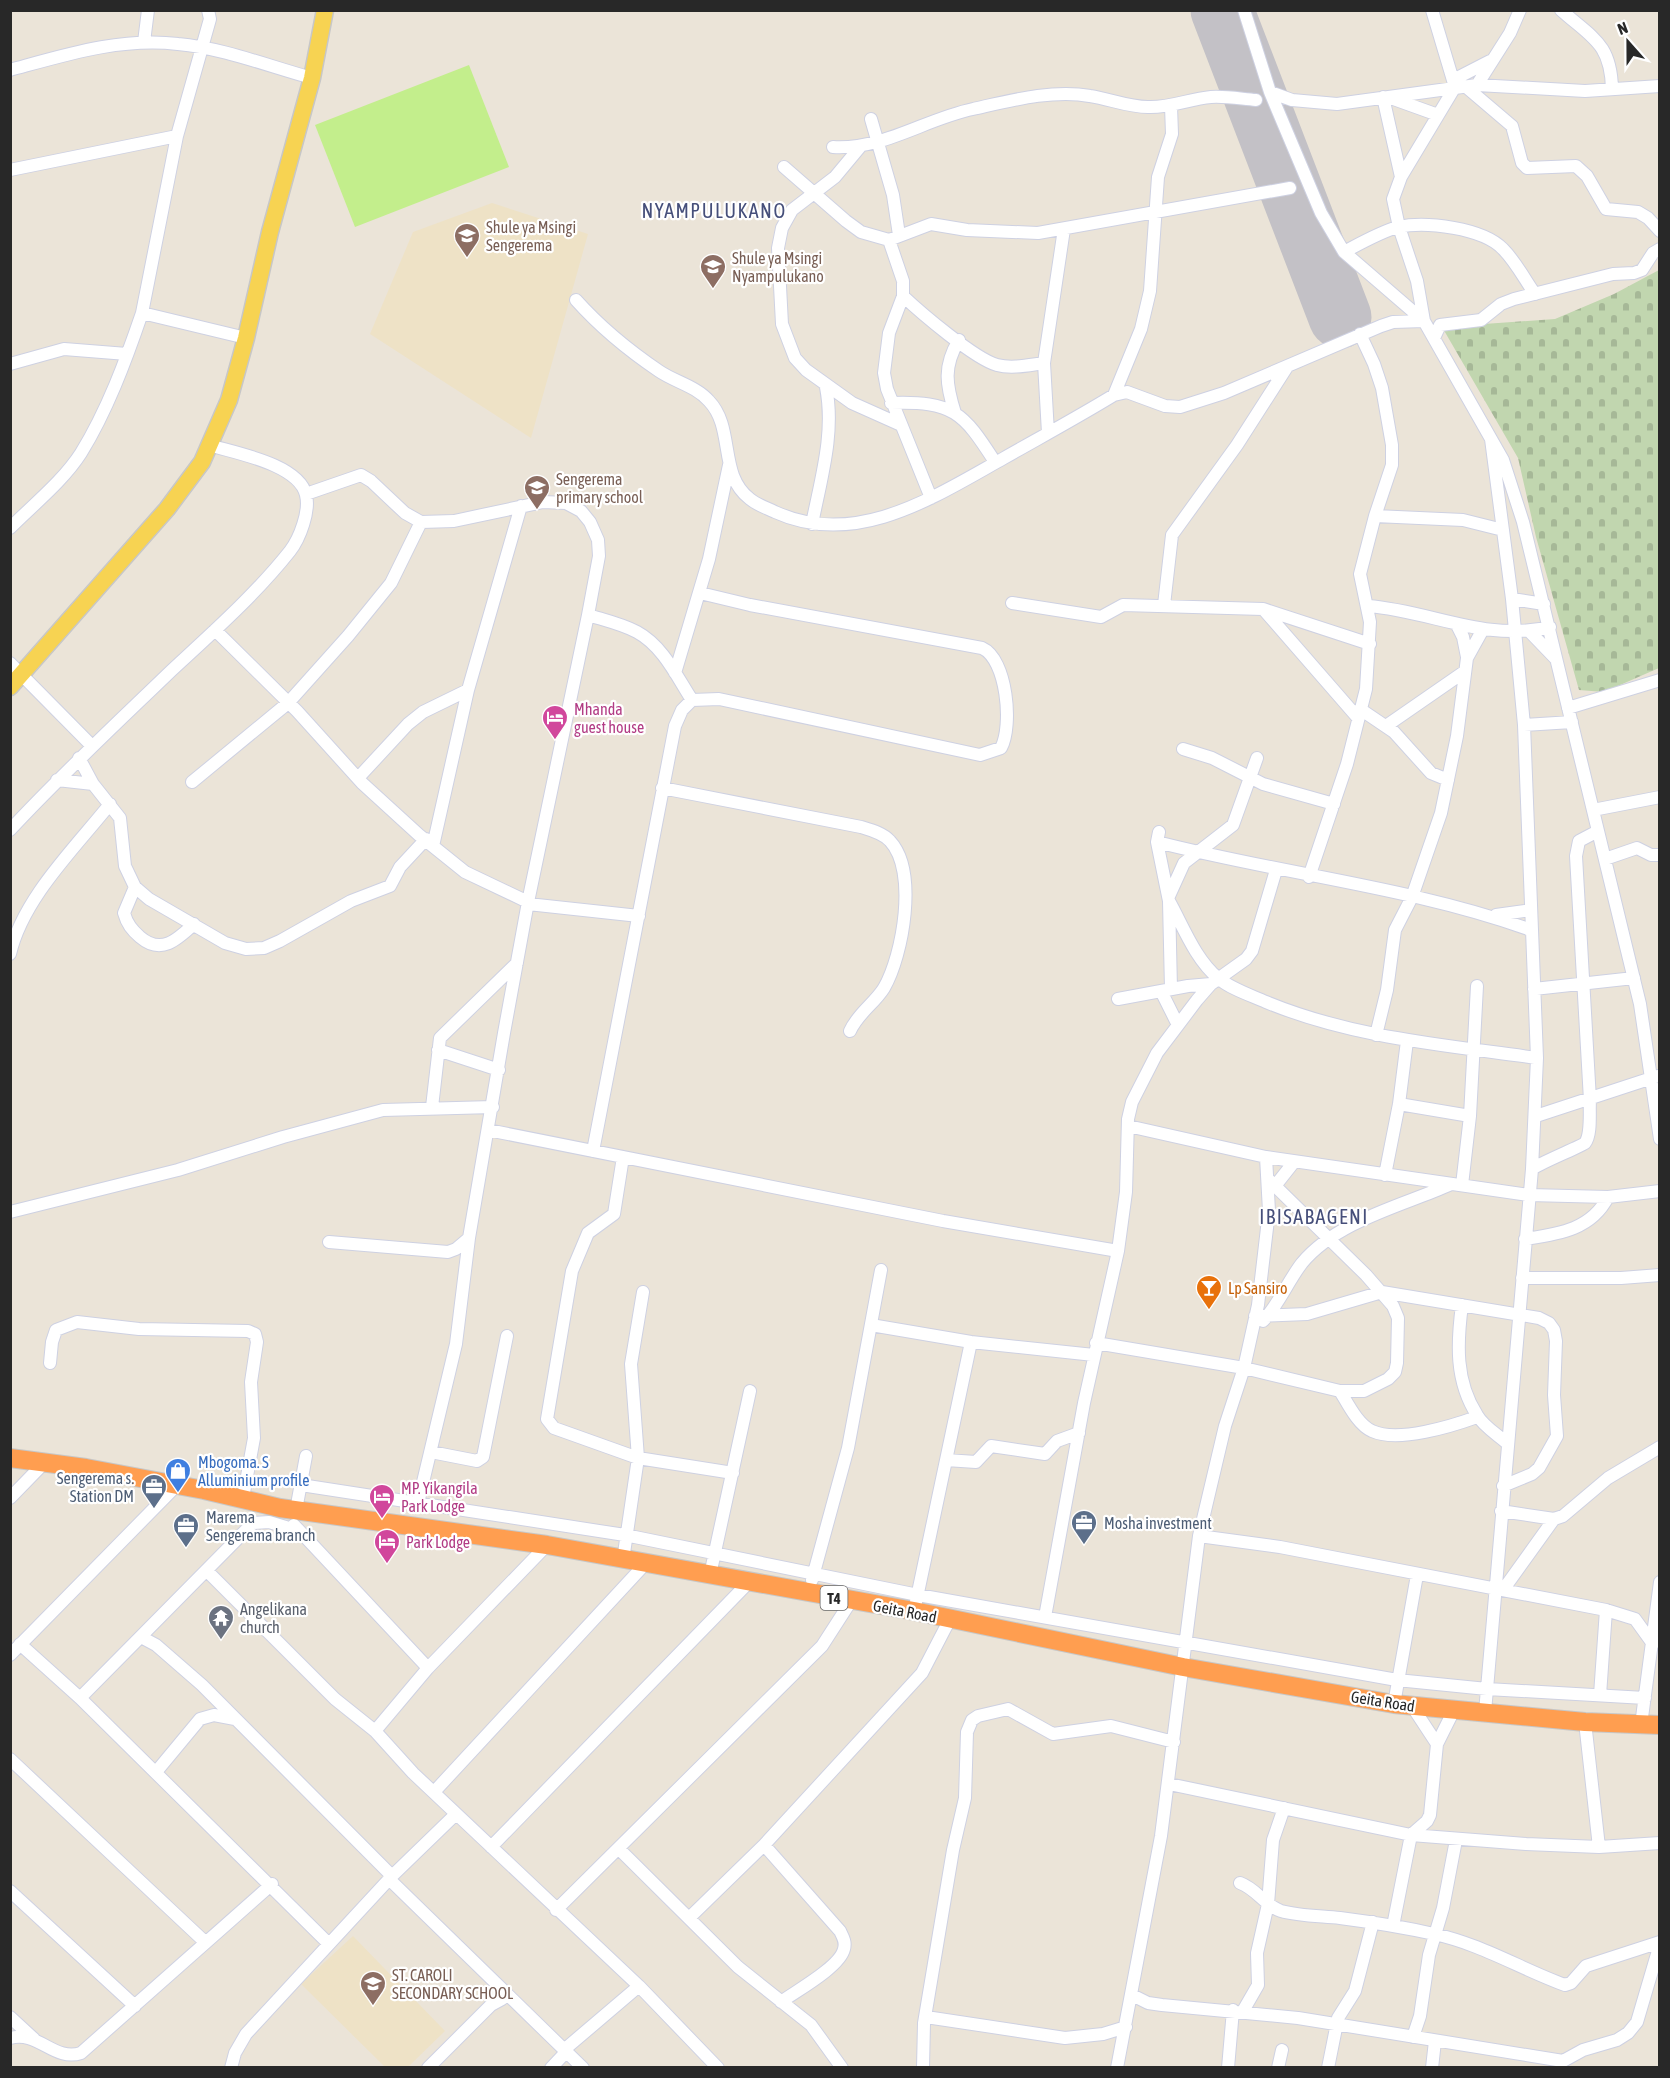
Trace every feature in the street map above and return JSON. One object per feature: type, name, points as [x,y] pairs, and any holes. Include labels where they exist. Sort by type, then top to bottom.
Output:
[{"type":"highway","name":"Geita Road","points":[[10,1458],[46,1461],[177,1485],[288,1509],[547,1545],[851,1601],[916,1603],[950,1620],[1183,1667],[1394,1704],[1584,1722],[1659,1725]]},
{"type":"main road","points":[[16,681],[167,509],[202,462],[229,400],[246,338],[270,232],[312,78],[325,10]]},
{"type":"street","points":[[144,42],[148,10]]},
{"type":"street","points":[[10,528],[80,455],[95,427],[142,313],[177,136],[210,19],[208,10]]},
{"type":"street","points":[[1244,10],[1270,92],[1321,213],[1344,252],[1430,324]]},
{"type":"street","points":[[1432,10],[1462,85],[1512,126],[1522,163],[1527,168],[1576,166],[1587,176],[1606,209],[1638,212],[1648,218],[1659,231]]},
{"type":"street","points":[[1520,10],[1510,33],[1490,61],[1462,85],[1438,115],[1401,177],[1393,199],[1399,227],[1434,338],[1503,460],[1514,491],[1550,627],[1656,1076],[1659,1139]]},
{"type":"street","points":[[1562,10],[1598,40],[1605,49],[1612,73],[1612,89]]},
{"type":"street","points":[[10,70],[106,46],[144,42],[202,47],[312,78]]},
{"type":"street","points":[[1462,85],[1490,61]]},
{"type":"street","points":[[1270,92],[1292,100],[1329,103],[1462,85],[1585,91],[1659,86]]},
{"type":"street","points":[[833,147],[860,147],[970,109],[1056,95],[1090,96],[1128,105],[1149,107],[1171,106],[1212,97],[1256,100]]},
{"type":"street","points":[[1385,97],[1438,115]]},
{"type":"street","points":[[1385,97],[1401,177]]},
{"type":"street","points":[[1114,395],[1141,329],[1150,291],[1158,177],[1172,134],[1171,106]]},
{"type":"street","points":[[871,119],[893,195],[894,238],[903,281],[903,296],[889,333],[884,373],[891,403],[931,498]]},
{"type":"street","points":[[10,170],[177,136]]},
{"type":"street","points":[[860,147],[835,177],[792,210],[782,228],[778,248],[782,314],[788,344],[795,358],[826,387],[866,411],[899,424]]},
{"type":"street","points":[[784,167],[861,232],[894,238],[931,224],[1003,233],[1064,229],[1290,188]]},
{"type":"street","points":[[1344,252],[1399,227],[1450,227],[1488,238],[1503,249],[1535,294]]},
{"type":"street","points":[[1048,433],[1044,363],[1064,229]]},
{"type":"street","points":[[576,300],[597,323],[623,345],[658,371],[701,393],[711,403],[723,431],[729,465],[738,486],[751,500],[790,519],[812,524],[869,522],[931,498],[1114,395],[1127,392],[1165,406],[1180,407],[1224,393],[1287,368],[1360,334],[1394,322],[1430,324],[1481,320],[1507,301],[1603,276],[1634,273],[1641,270],[1659,249]]},
{"type":"street","points":[[903,296],[928,319],[988,362],[1000,366],[1044,363]]},
{"type":"street","points":[[142,313],[246,338]]},
{"type":"street","points":[[1309,876],[1334,804],[1366,688],[1370,644],[1368,606],[1360,574],[1375,516],[1388,484],[1392,465],[1392,445],[1382,388],[1360,334]]},
{"type":"street","points":[[955,413],[946,384],[946,369],[950,355],[959,340]]},
{"type":"street","points":[[10,364],[64,349],[126,354]]},
{"type":"street","points":[[1164,605],[1172,535],[1237,445],[1287,368]]},
{"type":"street","points":[[812,524],[828,449],[829,403],[826,387]]},
{"type":"street","points":[[891,403],[926,402],[955,413],[974,429],[995,462]]},
{"type":"street","points":[[1485,1712],[1499,1589],[1501,1512],[1532,1169],[1537,1058],[1524,725],[1516,633],[1491,439]]},
{"type":"street","points":[[10,830],[79,758],[214,630],[291,549],[305,515],[306,494],[293,476],[276,465],[209,445]]},
{"type":"street","points":[[675,673],[700,593],[729,465]]},
{"type":"street","points":[[306,494],[362,475],[371,480],[405,513],[422,522],[454,520],[543,502],[566,503],[581,511],[590,522],[598,540],[599,556],[588,615],[517,963],[469,1238],[456,1344],[418,1503]]},
{"type":"street","points":[[79,758],[93,784],[120,818],[125,866],[135,886],[149,898],[225,943],[246,949],[264,948],[351,901],[390,886],[400,867],[430,843],[468,690],[521,506]]},
{"type":"street","points":[[1375,516],[1463,520],[1503,530]]},
{"type":"street","points":[[192,782],[288,703],[391,583],[422,522]]},
{"type":"street","points":[[593,1151],[662,789],[675,726],[682,710],[692,700],[719,699],[980,755],[1001,748],[1008,729],[1009,711],[997,665],[990,652],[982,648],[750,605],[700,593]]},
{"type":"street","points":[[1512,599],[1544,604]]},
{"type":"street","points":[[1012,603],[1101,617],[1123,605],[1263,609],[1370,644]]},
{"type":"street","points":[[1368,606],[1409,611],[1482,631],[1516,633],[1550,627]]},
{"type":"street","points":[[1263,609],[1359,713],[1386,726],[1420,764],[1431,773],[1448,780]]},
{"type":"street","points":[[588,615],[636,632],[658,649],[692,700]]},
{"type":"street","points":[[1457,625],[1465,645],[1467,658]]},
{"type":"street","points":[[214,630],[288,703],[358,778],[465,872],[528,903],[639,916]]},
{"type":"street","points":[[1376,1035],[1388,990],[1395,930],[1412,897],[1437,824],[1457,736],[1467,658],[1482,631]]},
{"type":"street","points":[[1530,632],[1557,660]]},
{"type":"street","points":[[10,663],[16,681],[92,746]]},
{"type":"street","points":[[1386,726],[1464,672]]},
{"type":"street","points":[[1568,708],[1659,680]]},
{"type":"street","points":[[358,778],[408,724],[423,712],[468,690]]},
{"type":"street","points":[[1524,725],[1572,722]]},
{"type":"street","points":[[1184,749],[1212,758],[1269,786],[1334,804]]},
{"type":"street","points":[[1169,898],[1184,863],[1233,825],[1257,758]]},
{"type":"street","points":[[57,780],[93,784]]},
{"type":"street","points":[[662,789],[861,827],[890,840],[903,869],[904,896],[899,949],[883,990],[859,1015],[850,1031]]},
{"type":"street","points":[[1593,810],[1659,797]]},
{"type":"street","points":[[10,954],[23,919],[35,898],[110,804]]},
{"type":"street","points":[[1532,1169],[1557,1154],[1584,1144],[1590,1100],[1582,982],[1577,847],[1585,836],[1598,831]]},
{"type":"street","points":[[1178,1025],[1166,990],[1169,898],[1158,837],[1198,853],[1412,897],[1491,916],[1532,930]]},
{"type":"street","points":[[1605,858],[1637,848],[1651,855],[1659,855]]},
{"type":"street","points":[[1045,1617],[1078,1433],[1118,1251],[1126,1192],[1128,1126],[1132,1102],[1157,1053],[1178,1025],[1215,981],[1246,959],[1252,951],[1276,870]]},
{"type":"street","points":[[135,886],[124,913],[130,927],[149,944],[160,946],[170,944],[194,924]]},
{"type":"street","points":[[1169,898],[1215,981]]},
{"type":"street","points":[[1491,916],[1531,910]]},
{"type":"street","points":[[432,1107],[440,1038],[517,963]]},
{"type":"street","points":[[1534,989],[1634,978]]},
{"type":"street","points":[[1118,999],[1215,981],[1314,1020],[1376,1035],[1537,1058]]},
{"type":"street","points":[[1455,1185],[1470,1116],[1477,986]]},
{"type":"street","points":[[1385,1175],[1399,1104],[1407,1041]]},
{"type":"street","points":[[438,1050],[499,1070]]},
{"type":"street","points":[[1536,1116],[1590,1100],[1656,1076]]},
{"type":"street","points":[[1399,1104],[1470,1116]]},
{"type":"street","points":[[10,1212],[178,1170],[364,1114],[394,1108],[493,1107]]},
{"type":"street","points":[[1128,1126],[1266,1157],[1529,1195],[1608,1197],[1659,1191]]},
{"type":"street","points":[[488,1130],[943,1221],[1118,1251]]},
{"type":"street","points":[[623,1157],[614,1214],[588,1233],[570,1276],[547,1419],[554,1428],[638,1458],[733,1473]]},
{"type":"street","points":[[1261,1317],[1272,1183],[1266,1157]]},
{"type":"street","points":[[1272,1183],[1294,1161]]},
{"type":"street","points":[[871,1325],[971,1342],[1095,1349],[1244,1368],[1340,1391],[1364,1391],[1376,1387],[1395,1372],[1398,1318],[1393,1306],[1383,1292],[1272,1183]]},
{"type":"street","points":[[1117,2067],[1169,1784],[1199,1536],[1225,1425],[1244,1368],[1252,1332],[1302,1264],[1330,1239],[1362,1221],[1455,1185]]},
{"type":"street","points":[[1525,1239],[1553,1235],[1585,1224],[1596,1216],[1608,1197]]},
{"type":"street","points":[[329,1242],[448,1251],[456,1250],[469,1238]]},
{"type":"street","points":[[809,1593],[848,1448],[881,1270]]},
{"type":"street","points":[[1522,1278],[1621,1278],[1659,1275]]},
{"type":"street","points":[[623,1560],[638,1458],[631,1364],[643,1292]]},
{"type":"street","points":[[1261,1317],[1307,1314],[1383,1292],[1539,1318],[1549,1323],[1554,1330],[1554,1395],[1557,1436],[1539,1468],[1532,1474],[1503,1486]]},
{"type":"street","points":[[1462,1305],[1458,1362],[1469,1399],[1477,1417],[1508,1444]]},
{"type":"street","points":[[50,1363],[56,1330],[77,1322],[139,1329],[248,1331],[255,1334],[257,1342],[250,1382],[254,1438],[243,1498]]},
{"type":"street","points":[[431,1452],[477,1461],[483,1457],[507,1336]]},
{"type":"street","points":[[916,1603],[971,1342]]},
{"type":"street","points":[[710,1575],[750,1390]]},
{"type":"street","points":[[1340,1391],[1365,1426],[1382,1434],[1410,1434],[1477,1417]]},
{"type":"street","points":[[946,1460],[976,1462],[991,1446],[1045,1454],[1058,1442],[1078,1433]]},
{"type":"street","points":[[1499,1589],[1554,1519],[1572,1511],[1608,1478],[1659,1447]]},
{"type":"street","points":[[306,1456],[301,1485],[288,1509],[299,1530],[428,1668]]},
{"type":"street","points":[[10,1498],[46,1461]]},
{"type":"street","points":[[10,1655],[177,1485]]},
{"type":"street","points":[[301,1485],[627,1536],[814,1573],[916,1603],[1045,1617],[1397,1680],[1487,1689],[1645,1698]]},
{"type":"street","points":[[1501,1512],[1554,1519]]},
{"type":"street","points":[[81,1698],[255,1522],[269,1522],[299,1530]]},
{"type":"street","points":[[1199,1536],[1280,1547],[1606,1610],[1635,1619],[1653,1644]]},
{"type":"street","points":[[375,1731],[428,1668],[547,1545]]},
{"type":"street","points":[[434,1792],[646,1563]]},
{"type":"street","points":[[207,1571],[335,1699],[375,1731],[413,1773],[639,1986],[718,2067]]},
{"type":"street","points":[[1394,1704],[1417,1575]]},
{"type":"street","points":[[491,1847],[749,1582]]},
{"type":"street","points":[[1641,1725],[1659,1598],[1659,1582]]},
{"type":"street","points":[[556,1910],[822,1646],[851,1601]]},
{"type":"street","points":[[1600,1695],[1606,1610]]},
{"type":"street","points":[[689,1918],[764,1845],[922,1673],[950,1620]]},
{"type":"street","points":[[141,1637],[156,1645],[236,1719],[391,1878],[583,2067]]},
{"type":"street","points":[[20,1644],[81,1698],[272,1884],[329,1944]]},
{"type":"street","points":[[1412,1706],[1437,1744]]},
{"type":"street","points":[[924,2067],[922,2041],[953,1850],[965,1798],[967,1732],[972,1720],[978,1716],[1008,1709],[1053,1734],[1111,1725],[1174,1742]]},
{"type":"street","points":[[1394,1926],[1411,1835],[1427,1821],[1430,1815],[1437,1744],[1454,1710]]},
{"type":"street","points":[[156,1772],[201,1719],[214,1715],[236,1719]]},
{"type":"street","points":[[1584,1722],[1599,1847]]},
{"type":"street","points":[[10,1759],[205,1942]]},
{"type":"street","points":[[1169,1784],[1411,1835],[1456,1840],[1599,1847],[1659,1843]]},
{"type":"street","points":[[1228,2067],[1238,2011],[1257,1989],[1257,1953],[1268,1904],[1273,1840],[1284,1808]]},
{"type":"street","points":[[231,2067],[235,2053],[246,2034],[391,1878],[456,1814]]},
{"type":"street","points":[[1413,2037],[1420,2016],[1429,1955],[1436,1935],[1456,1840]]},
{"type":"street","points":[[764,1845],[840,1931],[845,1941],[844,1950],[835,1964],[781,2002]]},
{"type":"street","points":[[619,1849],[738,1967],[811,2025],[842,2067]]},
{"type":"street","points":[[1240,1883],[1252,1888],[1268,1904],[1283,1912],[1373,1922],[1436,1935],[1489,1951],[1515,1966],[1565,1985],[1571,1983],[1581,1969],[1591,1964],[1659,1943]]},
{"type":"street","points":[[10,2038],[26,2036],[65,2056],[90,2047],[272,1884]]},
{"type":"street","points":[[10,1891],[135,2006]]},
{"type":"street","points":[[1328,2067],[1336,2024],[1355,1991],[1373,1922]]},
{"type":"street","points":[[315,1930],[345,1927]]},
{"type":"street","points":[[1132,1995],[1148,2003],[1162,2006],[1238,2011],[1336,2024],[1540,2062],[1563,2061],[1583,2050],[1617,2040],[1628,2033],[1636,2022],[1659,1943]]},
{"type":"street","points":[[551,2067],[566,2050],[639,1986]]},
{"type":"street","points":[[428,2067],[491,2005],[502,1999]]},
{"type":"street","points":[[10,2017],[35,2040]]},
{"type":"street","points":[[926,2017],[1065,2038],[1103,2034],[1126,2027]]},
{"type":"street","points":[[1432,2067],[1436,2041]]},
{"type":"street","points":[[1278,2067],[1282,2050]]},
{"type":"shaded area","points":[[1206,11],[1228,11],[1352,333],[1332,338]]},
{"type":"shaded area","points":[[492,203],[588,234],[531,438],[370,334],[413,232]]},
{"type":"shaded area","name":"ST. CAROLI SECONDARY SCHOOL","points":[[353,1936],[445,2031],[408,2067],[385,2067],[301,1984]]},
{"type":"green space","points":[[469,65],[509,167],[355,227],[315,125]]},
{"type":"green space","points":[[1659,270],[1659,668],[1604,692],[1579,690],[1536,537],[1518,458],[1442,327],[1555,319],[1614,294]]},
{"type":"runway","points":[[1222,10],[1340,317]]},
{"type":"place","name":"Shule ya Msingi Sengerema","points":[[467,259]]},
{"type":"place","name":"Shule ya Msingi Nyampulukano","points":[[713,290]]},
{"type":"place","name":"Sengerema primary school","points":[[537,511]]},
{"type":"place","name":"Mhanda guest house","points":[[555,741]]},
{"type":"place","name":"Lp Sansiro","points":[[1209,1311]]},
{"type":"place","name":"Mbogoma. S Alluminium profile","points":[[178,1494]]},
{"type":"place","name":"Sengerema s. Station DM","points":[[154,1510]]},
{"type":"place","name":"MP. Yikangila Park Lodge","points":[[382,1520]]},
{"type":"place","name":"Mosha investment","points":[[1084,1546]]},
{"type":"place","name":"Marema Sengerema branch","points":[[186,1549]]},
{"type":"place","name":"Park Lodge","points":[[387,1565]]},
{"type":"place","name":"Angelikana church","points":[[221,1641]]},
{"type":"place","name":"ST. CAROLI SECONDARY SCHOOL","points":[[373,2007]]},
{"type":"district","name":"NYAMPULUKANO","points":[[714,210]]},
{"type":"district","name":"IBISABAGENI","points":[[1314,1216]]}]
